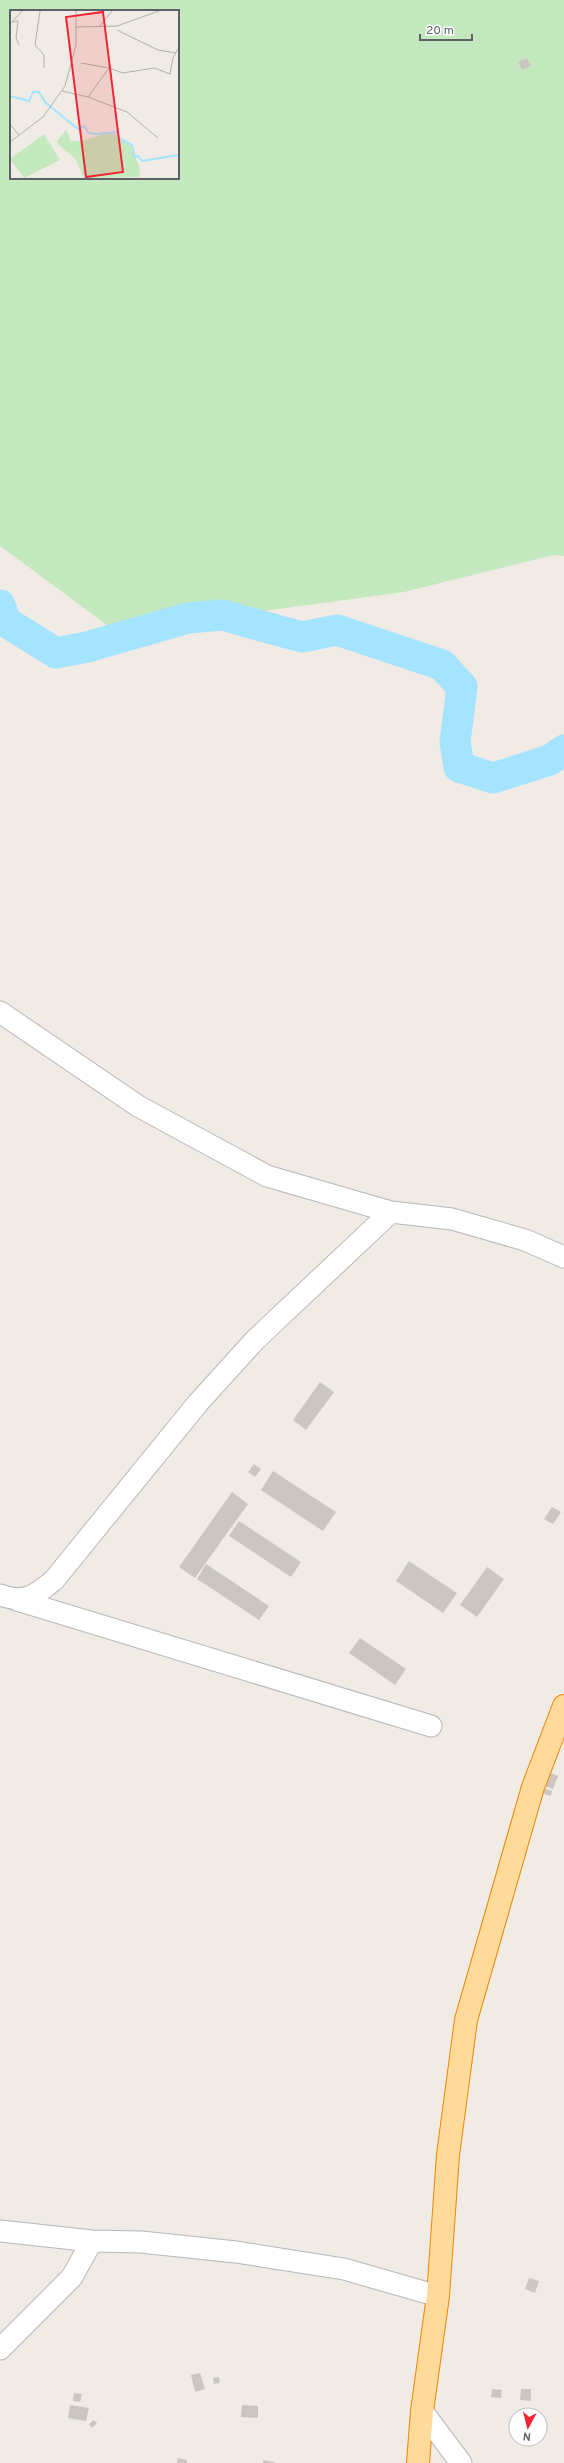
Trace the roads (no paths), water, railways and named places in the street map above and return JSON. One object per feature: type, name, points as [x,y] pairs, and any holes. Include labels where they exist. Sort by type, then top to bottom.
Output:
[{"type":"highway","points":[[418,2463],[422,2411],[438,2296],[448,2155],[466,2020],[533,1786],[564,1706]]},
{"type":"street","points":[[0,1012],[138,1106],[267,1176],[391,1212],[452,1219],[525,1240],[564,1257]]},
{"type":"street","points":[[9,1598],[36,1595],[54,1580],[198,1403],[255,1340],[391,1212]]},
{"type":"street","points":[[9,1598],[431,1726]]},
{"type":"street","points":[[0,2231],[92,2241],[141,2242],[236,2252],[344,2269],[438,2296]]},
{"type":"street","points":[[0,2349],[72,2277],[92,2241]]},
{"type":"street","points":[[422,2411],[461,2463]]},
{"type":"waterway","points":[[0,605],[6,622],[56,653],[87,647],[188,618],[222,615],[302,637],[337,630],[442,665],[462,687],[455,742],[459,767],[493,778],[550,760],[564,750]]}]
